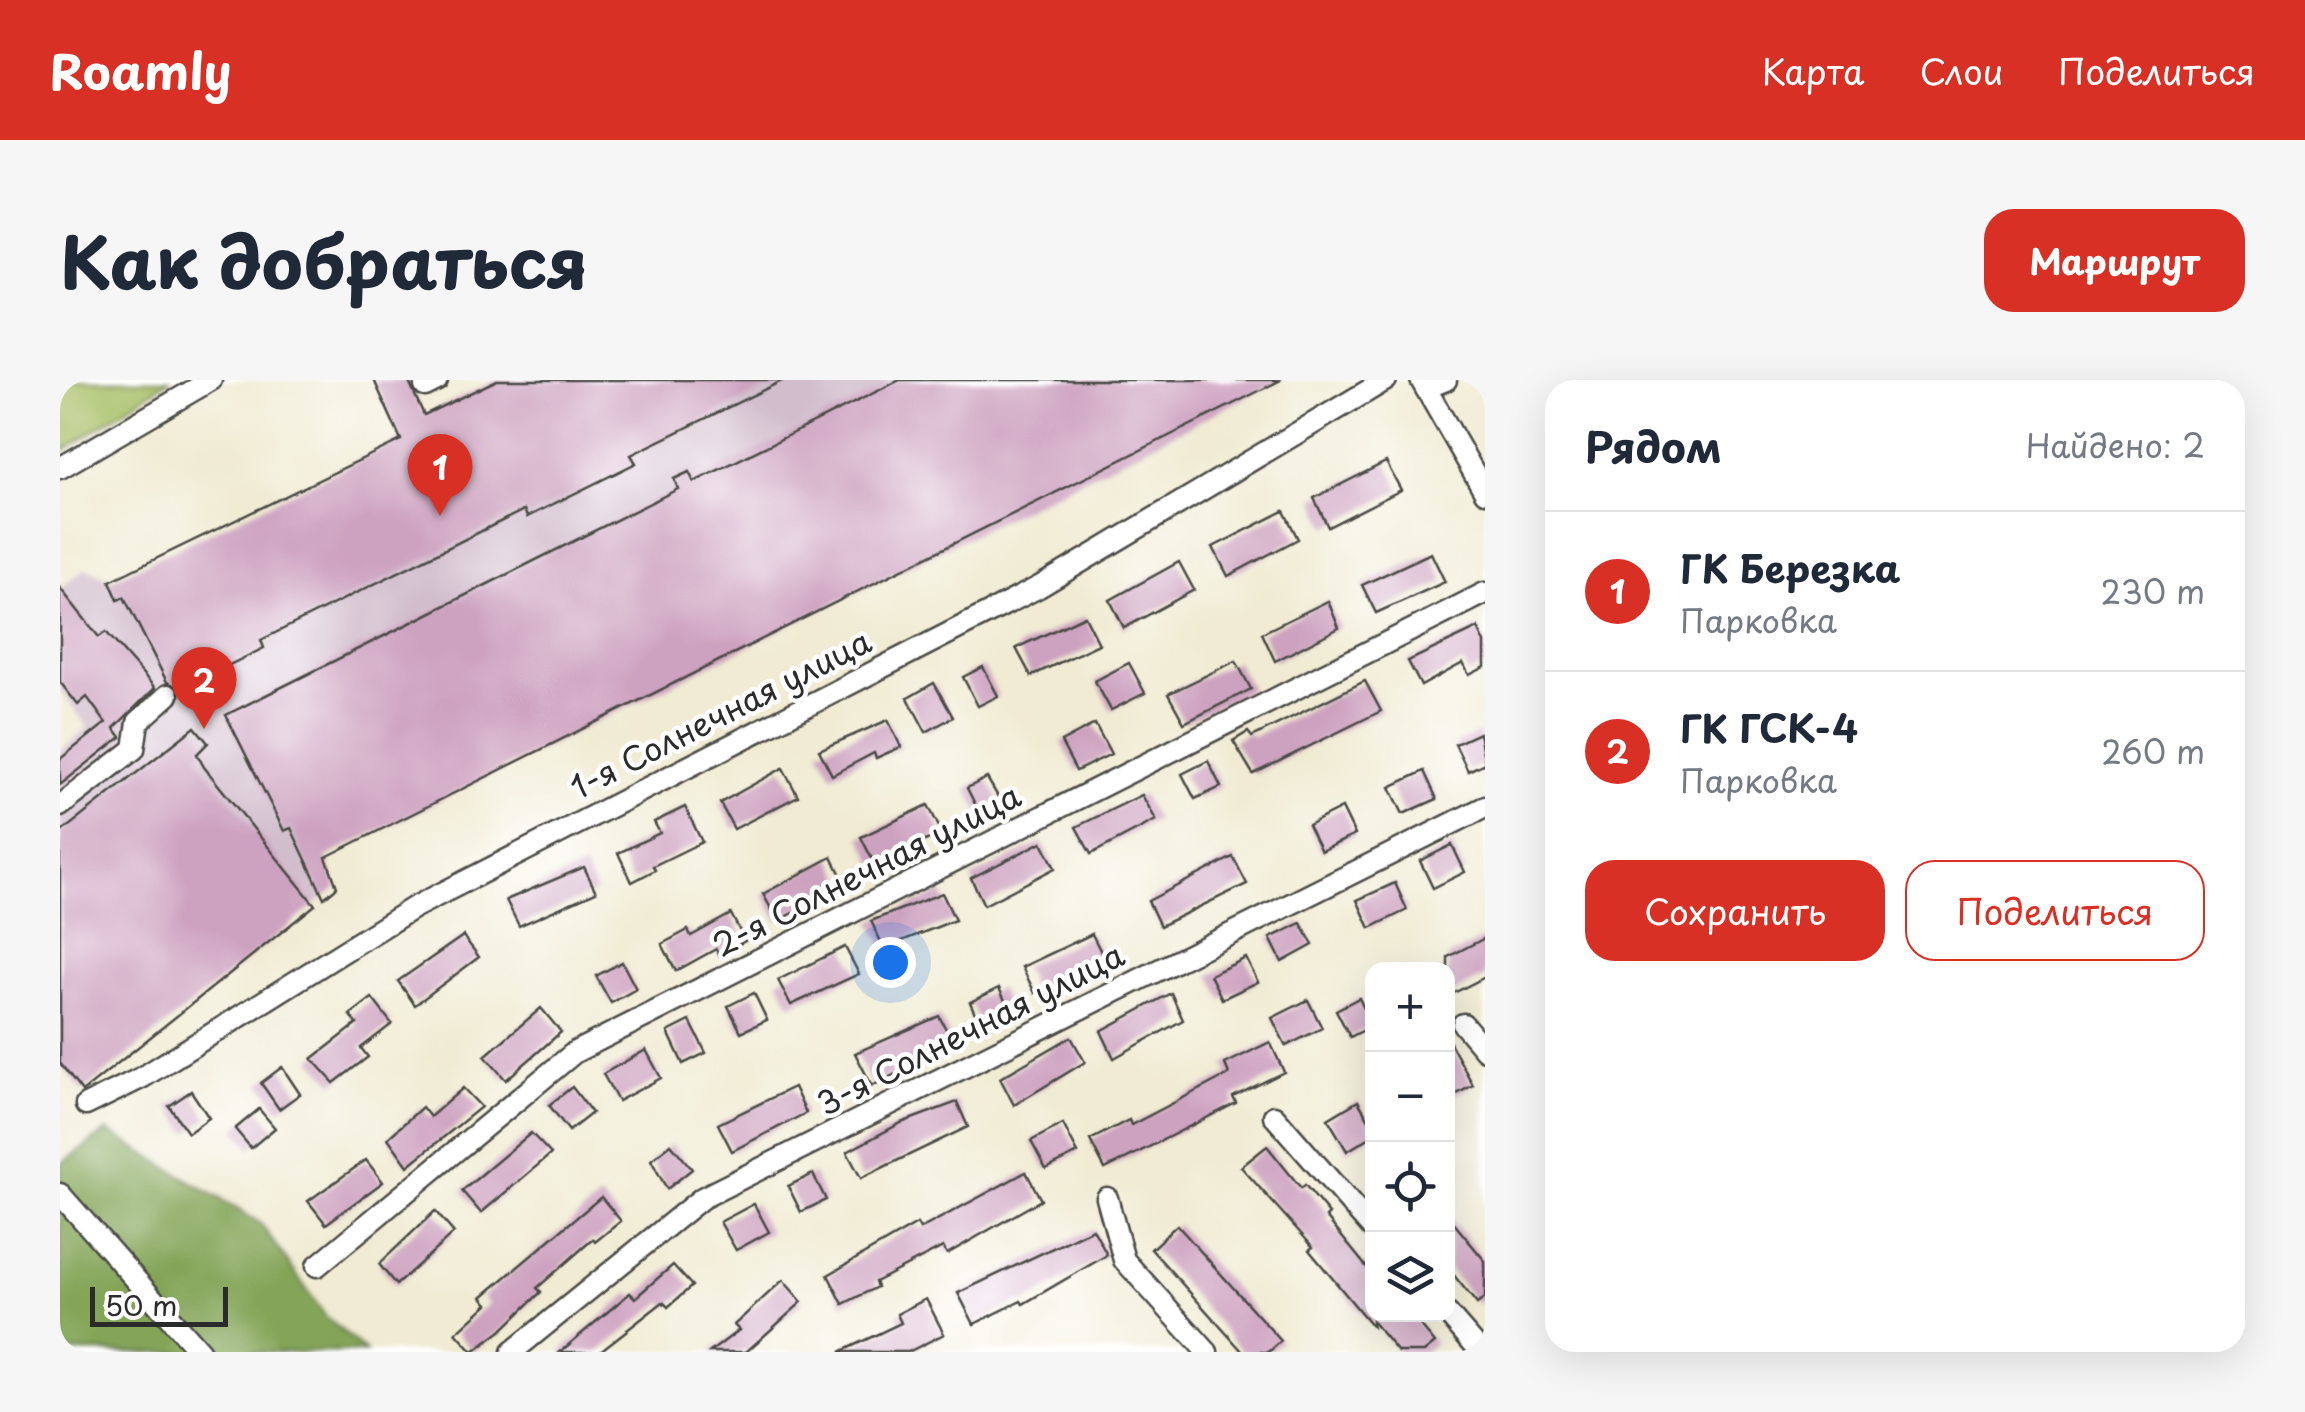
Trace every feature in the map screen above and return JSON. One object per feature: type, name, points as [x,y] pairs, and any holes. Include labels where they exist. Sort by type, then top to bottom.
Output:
[{"type":"street","points":[[60,468],[211,380]]},
{"type":"street","name":"1-я Солнечная улица","points":[[86,1105],[144,1077],[414,908],[1039,587],[1386,380]]},
{"type":"street","points":[[1446,380],[1423,384],[1485,492]]},
{"type":"street","name":"2-я Солнечная улица","points":[[316,1266],[575,1052],[1485,592]]},
{"type":"street","points":[[60,806],[134,749],[138,722],[168,695]]},
{"type":"street","name":"3-я Солнечная улица","points":[[512,1352],[702,1198],[1485,807]]},
{"type":"street","points":[[1463,1024],[1485,1050]]},
{"type":"street","points":[[1274,1116],[1365,1220]]},
{"type":"street","points":[[60,1194],[200,1352]]},
{"type":"street","points":[[1107,1198],[1124,1260],[1207,1352]]},
{"type":"street","points":[[1455,1322],[1481,1352]]},
{"type":"shaded area","points":[[497,380],[1281,380],[326,857],[337,887],[83,1092],[60,1063],[60,751],[88,727],[60,691],[60,589],[86,567],[110,580],[401,440],[395,429]]},
{"type":"green space","points":[[60,380],[169,380],[60,453]]},
{"type":"green space","points":[[108,1131],[260,1223],[326,1317],[366,1352],[60,1352],[60,1164]]},
{"type":"building","points":[[374,380],[408,380],[424,415],[497,380],[784,380],[631,455],[636,463],[527,517],[524,510],[261,640],[264,648],[180,689],[167,682],[124,597],[118,600],[110,581],[401,440]]},
{"type":"building","points":[[900,380],[1281,380],[326,857],[337,887],[324,898],[291,828],[284,831],[226,715],[678,489],[674,479],[689,472],[694,482]]},
{"type":"building","points":[[1386,462],[1401,490],[1328,527],[1314,498]]},
{"type":"building","points":[[1284,511],[1298,539],[1228,576],[1213,547]]},
{"type":"building","points":[[1431,553],[1445,582],[1376,613],[1362,585]]},
{"type":"building","points":[[1179,562],[1194,590],[1124,628],[1110,600]]},
{"type":"building","points":[[60,588],[99,637],[106,632],[155,688],[114,728],[121,737],[60,785],[60,759],[106,723],[87,697],[78,705],[60,682]]},
{"type":"building","points":[[1328,601],[1339,628],[1275,661],[1262,633]]},
{"type":"building","points":[[1085,616],[1099,644],[1031,676],[1016,648]]},
{"type":"building","points":[[1478,628],[1485,643],[1485,667],[1469,675],[1463,663],[1421,686],[1408,661]]},
{"type":"building","points":[[1236,661],[1251,689],[1184,723],[1168,694]]},
{"type":"building","points":[[1129,663],[1145,693],[1111,710],[1095,681]]},
{"type":"building","points":[[983,667],[998,696],[978,706],[963,677]]},
{"type":"building","points":[[1365,681],[1381,711],[1253,774],[1233,741],[1248,732],[1252,737]]},
{"type":"building","points":[[934,683],[953,717],[926,732],[908,698]]},
{"type":"building","points":[[888,720],[901,747],[876,758],[874,753],[832,775],[819,750]]},
{"type":"building","points":[[1095,724],[1111,754],[1076,771],[1061,742]]},
{"type":"building","points":[[195,727],[208,743],[197,754],[204,767],[315,905],[82,1092],[60,1063],[60,833]]},
{"type":"building","points":[[1479,733],[1485,763],[1468,771],[1455,744]]},
{"type":"building","points":[[1208,761],[1221,787],[1195,799],[1182,774]]},
{"type":"building","points":[[783,768],[798,796],[734,829],[720,803]]},
{"type":"building","points":[[1424,771],[1437,799],[1403,814],[1390,787]]},
{"type":"building","points":[[987,778],[1004,807],[982,818],[967,788]]},
{"type":"building","points":[[1142,795],[1156,820],[1091,854],[1076,827]]},
{"type":"building","points":[[928,805],[942,833],[875,865],[861,837]]},
{"type":"building","points":[[685,807],[702,842],[653,866],[655,870],[632,882],[618,853],[660,833],[654,822]]},
{"type":"building","points":[[1342,808],[1355,835],[1321,851],[1308,825]]},
{"type":"building","points":[[1042,842],[1055,868],[984,905],[971,878]]},
{"type":"building","points":[[1452,845],[1465,872],[1433,888],[1420,861]]},
{"type":"building","points":[[832,857],[846,885],[778,921],[763,894]]},
{"type":"building","points":[[1233,857],[1247,884],[1160,926],[1148,901]]},
{"type":"building","points":[[584,867],[596,892],[519,926],[506,900]]},
{"type":"building","points":[[1395,883],[1407,910],[1370,928],[1357,900]]},
{"type":"building","points":[[942,893],[955,920],[884,948],[871,921]]},
{"type":"building","points":[[731,914],[745,941],[719,955],[716,949],[676,971],[662,944],[688,930],[691,936]]},
{"type":"building","points":[[1301,923],[1313,945],[1282,962],[1270,938]]},
{"type":"building","points":[[1092,934],[1105,960],[1035,993],[1022,967]]},
{"type":"building","points":[[463,936],[479,957],[415,1005],[398,981]]},
{"type":"building","points":[[1485,938],[1485,977],[1455,992],[1455,962],[1448,962],[1448,957]]},
{"type":"building","points":[[845,947],[859,974],[791,1005],[778,980]]},
{"type":"building","points":[[1246,958],[1258,982],[1222,999],[1210,975]]},
{"type":"building","points":[[622,962],[636,989],[611,1003],[596,976]]},
{"type":"building","points":[[999,988],[1012,1015],[982,1029],[970,1002]]},
{"type":"building","points":[[754,993],[767,1020],[741,1032],[728,1006]]},
{"type":"building","points":[[1171,993],[1183,1020],[1114,1058],[1101,1031]]},
{"type":"building","points":[[372,998],[392,1024],[361,1048],[368,1057],[334,1083],[312,1059],[357,1024],[350,1015]]},
{"type":"building","points":[[1359,998],[1365,1011],[1365,1030],[1350,1037],[1336,1010]]},
{"type":"building","points":[[1308,1000],[1322,1028],[1286,1046],[1272,1018]]},
{"type":"building","points":[[541,1008],[561,1032],[506,1080],[485,1056]]},
{"type":"building","points":[[939,1016],[954,1044],[872,1086],[855,1053]]},
{"type":"building","points":[[690,1021],[706,1053],[683,1064],[668,1032]]},
{"type":"building","points":[[1071,1037],[1085,1062],[1014,1105],[1000,1078]]},
{"type":"building","points":[[1270,1042],[1284,1072],[1233,1097],[1236,1103],[1105,1169],[1090,1140],[1129,1120],[1131,1125],[1229,1074],[1225,1064]]},
{"type":"building","points":[[646,1050],[661,1078],[618,1101],[603,1074]]},
{"type":"building","points":[[1455,1052],[1473,1085],[1455,1095]]},
{"type":"building","points":[[282,1067],[300,1094],[279,1109],[261,1083]]},
{"type":"building","points":[[572,1087],[592,1113],[569,1131],[549,1105]]},
{"type":"building","points":[[794,1087],[806,1113],[732,1151],[718,1124]]},
{"type":"building","points":[[463,1088],[481,1107],[408,1166],[388,1138],[422,1107],[430,1117]]},
{"type":"building","points":[[191,1091],[209,1118],[188,1133],[169,1106]]},
{"type":"building","points":[[1358,1101],[1365,1113],[1365,1140],[1347,1151],[1328,1119]]},
{"type":"building","points":[[957,1102],[968,1127],[861,1178],[847,1152],[901,1123]]},
{"type":"building","points":[[259,1109],[275,1128],[251,1148],[235,1129]]},
{"type":"building","points":[[1063,1124],[1078,1153],[1046,1169],[1031,1141]]},
{"type":"building","points":[[531,1133],[551,1154],[481,1213],[462,1191]]},
{"type":"building","points":[[671,1144],[692,1169],[667,1189],[651,1160]]},
{"type":"building","points":[[1267,1146],[1301,1188],[1305,1185],[1329,1214],[1326,1217],[1365,1265],[1365,1318],[1309,1250],[1313,1247],[1241,1167]]},
{"type":"building","points":[[366,1160],[383,1182],[326,1224],[308,1201]]},
{"type":"building","points":[[1026,1172],[1041,1200],[947,1254],[943,1247],[875,1282],[877,1287],[843,1304],[828,1275],[917,1224],[920,1229]]},
{"type":"building","points":[[813,1174],[826,1200],[801,1212],[788,1186]]},
{"type":"building","points":[[601,1197],[621,1221],[595,1242],[593,1239],[537,1288],[541,1292],[473,1352],[456,1333],[488,1304],[482,1297]]},
{"type":"building","points":[[754,1204],[769,1232],[736,1250],[720,1222]]},
{"type":"building","points":[[435,1211],[454,1233],[396,1285],[379,1264]]},
{"type":"building","points":[[1177,1225],[1281,1341],[1269,1352],[1243,1352],[1151,1249]]},
{"type":"building","points":[[1455,1225],[1485,1261],[1485,1298],[1477,1304],[1455,1277]]},
{"type":"building","points":[[1093,1229],[1107,1255],[1023,1304],[1021,1301],[974,1324],[958,1293]]},
{"type":"building","points":[[673,1265],[692,1286],[668,1307],[663,1302],[599,1352],[560,1352],[630,1293],[635,1298]]},
{"type":"building","points":[[783,1280],[802,1302],[746,1352],[710,1352],[739,1330],[734,1325]]},
{"type":"building","points":[[926,1299],[944,1334],[908,1352],[840,1352],[901,1323],[897,1314]]},
{"type":"building","points":[[1373,1322],[1418,1322],[1435,1343],[1424,1352],[1398,1352]]},
{"type":"place","name":"ГК Березка","points":[[440,516]]},
{"type":"place","name":"ГК ГСК-4","points":[[204,729]]}]
